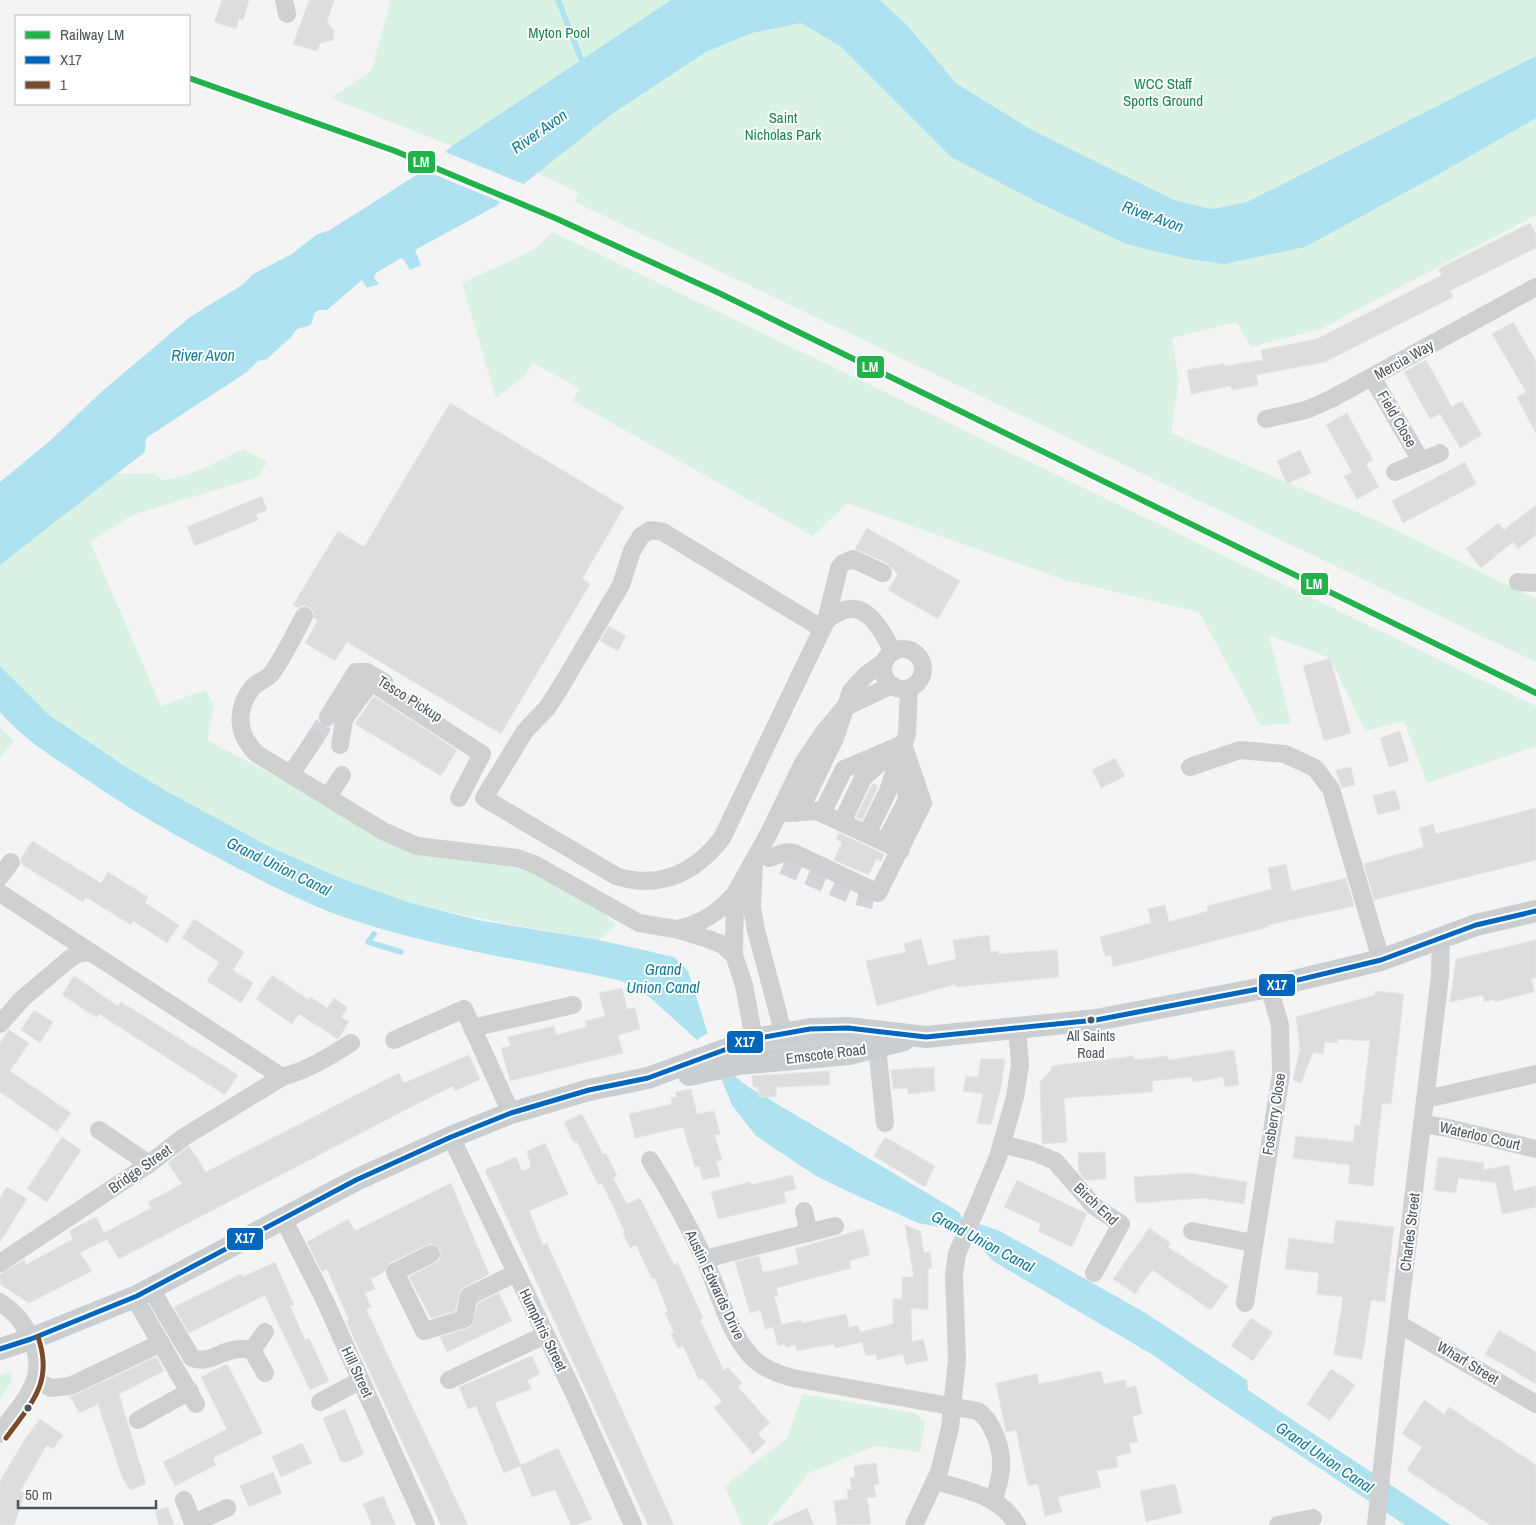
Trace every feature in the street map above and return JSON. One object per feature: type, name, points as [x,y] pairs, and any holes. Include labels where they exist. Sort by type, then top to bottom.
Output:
[{"type":"main road","name":"Emscote Road","points":[[0,1349],[31,1339],[142,1293],[284,1220],[356,1180],[451,1137],[512,1113],[589,1090],[695,1069],[730,1060],[848,1054],[914,1037],[1096,1020],[1269,987],[1382,960],[1476,925],[1536,911]]},
{"type":"main road","name":"Emscote Road","points":[[730,1060],[770,1038],[810,1029],[848,1028],[914,1037]]},
{"type":"street","name":"Mercia Way","points":[[1266,419],[1306,410],[1533,294]]},
{"type":"street","name":"Field Close","points":[[1372,377],[1421,461]]},
{"type":"street","name":"Field Close","points":[[1395,472],[1440,453]]},
{"type":"street","points":[[824,624],[663,532],[650,530],[641,536],[632,551],[621,585],[560,688],[547,708],[525,731],[484,798],[616,876],[640,882],[663,880],[680,875],[701,862],[722,838],[824,624],[839,568],[843,563],[853,559],[883,573]]},
{"type":"street","points":[[1518,582],[1536,584]]},
{"type":"street","points":[[824,624],[845,609],[861,611],[874,618],[889,657],[884,674],[900,687],[908,734],[902,744],[888,791],[867,834]]},
{"type":"street","points":[[304,616],[270,675],[253,686],[240,717],[241,732],[250,747],[403,842],[433,850],[517,858],[534,864],[639,923],[675,930],[717,942],[734,955]]},
{"type":"street","points":[[770,1038],[752,908],[766,859],[813,746],[844,708],[850,692],[867,674],[889,657],[905,649],[916,654],[920,659],[923,670],[922,676],[914,686],[900,687],[844,708]]},
{"type":"street","name":"Tesco Pickup","points":[[336,718],[356,672],[367,672],[506,760]]},
{"type":"street","points":[[340,745],[336,718],[361,680],[371,682],[482,754],[458,798]]},
{"type":"street","points":[[291,774],[314,740]]},
{"type":"street","points":[[822,813],[844,769],[902,744]]},
{"type":"street","points":[[842,822],[863,778],[902,744]]},
{"type":"street","points":[[675,930],[695,926],[716,913],[766,859],[786,852],[794,853],[876,896],[907,800],[902,744]]},
{"type":"street","points":[[1190,768],[1240,750],[1285,754],[1315,768],[1331,789],[1382,960]]},
{"type":"street","points":[[328,797],[342,775]]},
{"type":"street","points":[[786,813],[817,811],[893,846]]},
{"type":"street","points":[[0,877],[11,862]]},
{"type":"street","points":[[0,893],[282,1077]]},
{"type":"street","points":[[735,894],[734,955],[744,985],[770,1038]]},
{"type":"street","name":"Charles Street","points":[[1376,1525],[1440,976],[1441,938]]},
{"type":"street","points":[[0,1024],[22,999],[68,960],[77,954],[89,952]]},
{"type":"street","name":"Fosberry Close","points":[[1245,1303],[1281,1074],[1280,1026],[1269,987]]},
{"type":"street","points":[[472,1028],[573,1005]]},
{"type":"street","points":[[394,1040],[464,1009],[512,1113]]},
{"type":"street","points":[[914,1525],[935,1482],[950,1428],[957,1360],[954,1275],[957,1254],[1002,1144],[1019,1079],[1016,1028]]},
{"type":"street","points":[[770,1038],[877,1047],[885,1123]]},
{"type":"street","name":"Bridge Street","points":[[0,1264],[149,1164],[184,1137],[282,1077],[300,1072],[351,1043]]},
{"type":"street","points":[[1426,1100],[1536,1074]]},
{"type":"street","name":"Waterloo Court","points":[[1423,1124],[1536,1149]]},
{"type":"street","points":[[99,1130],[149,1164]]},
{"type":"street","name":"Humphris Street","points":[[451,1137],[633,1525]]},
{"type":"street","name":"Birch End","points":[[1002,1144],[1033,1152],[1055,1162],[1094,1206],[1121,1224],[1094,1273]]},
{"type":"street","name":"Austin Edwards Drive","points":[[650,1160],[672,1195],[705,1259],[726,1315],[739,1341],[750,1356],[766,1368],[793,1378],[952,1406]]},
{"type":"street","points":[[804,1211],[809,1233]]},
{"type":"street","name":"Hill Street","points":[[284,1220],[361,1380],[426,1525]]},
{"type":"street","points":[[705,1259],[835,1226]]},
{"type":"street","points":[[1192,1231],[1253,1243]]},
{"type":"street","points":[[431,1254],[395,1272],[424,1331],[464,1319],[469,1296],[516,1273]]},
{"type":"street","points":[[138,1420],[193,1398],[161,1343],[142,1293]]},
{"type":"street","points":[[142,1293],[192,1358],[205,1360],[234,1348],[252,1350]]},
{"type":"street","points":[[0,1302],[20,1317],[39,1361],[35,1380],[22,1405],[0,1434]]},
{"type":"street","name":"Wharf Street","points":[[1399,1324],[1536,1404]]},
{"type":"street","points":[[252,1350],[265,1332]]},
{"type":"street","points":[[449,1380],[545,1335]]},
{"type":"street","points":[[35,1380],[51,1388],[70,1386],[161,1343]]},
{"type":"street","points":[[252,1350],[265,1373]]},
{"type":"street","points":[[320,1402],[361,1380]]},
{"type":"street","points":[[952,1406],[978,1411],[990,1423],[1001,1459],[1000,1476],[994,1500]]},
{"type":"street","points":[[935,1482],[994,1500],[1003,1506],[1017,1525]]},
{"type":"street","points":[[184,1500],[194,1524],[227,1508]]},
{"type":"street","points":[[1278,1525],[1306,1521]]},
{"type":"green space","name":"Myton Pool","points":[[391,0],[671,0],[452,146],[331,98],[371,71]]},
{"type":"green space","name":"WCC Staff Sports Ground","points":[[880,0],[1536,0],[1536,56],[1247,202],[1212,209],[1174,200],[1030,129],[956,83],[906,24]]},
{"type":"green space","name":"Saint Nicholas Park","points":[[801,23],[840,46],[951,157],[1126,244],[1536,117],[1536,215],[1321,329],[1251,347],[1237,322],[1172,338],[1179,381],[1171,433],[1373,519],[1536,599],[1536,662],[575,202],[578,192],[537,173],[613,113],[706,52],[752,33]]},
{"type":"green space","points":[[553,232],[1536,706],[1536,746],[1427,783],[1404,721],[1365,731],[1330,658],[1269,635],[1291,723],[1261,726],[1199,612],[1065,580],[847,503],[813,536],[573,401],[579,388],[533,363],[525,376],[496,398],[462,283],[533,250]]},
{"type":"green space","points":[[244,449],[267,462],[259,477],[132,515],[90,542],[161,706],[205,690],[214,705],[207,740],[284,781],[360,827],[420,856],[484,859],[536,873],[598,907],[616,925],[599,940],[480,918],[410,902],[373,891],[265,846],[196,809],[67,729],[48,714],[0,666],[0,565],[117,474],[155,473],[162,480],[173,479],[204,468]]},
{"type":"green space","points":[[0,727],[14,741],[0,758]]},
{"type":"green space","points":[[11,1371],[12,1381],[0,1399],[0,1375]]},
{"type":"green space","points":[[803,1394],[914,1413],[925,1421],[920,1452],[875,1446],[809,1473],[767,1525],[742,1525],[725,1488],[733,1479],[787,1438]]},
{"type":"water","name":"River Avon","points":[[671,0],[880,0],[906,24],[956,83],[1030,129],[1174,200],[1212,209],[1247,202],[1536,56],[1536,118],[1439,174],[1305,247],[1224,264],[1188,259],[1126,244],[1037,202],[951,157],[840,46],[801,23],[752,33],[706,52],[612,114],[496,206],[415,250],[421,265],[410,270],[401,258],[376,273],[374,278],[379,284],[367,288],[362,280],[327,310],[318,310],[314,314],[311,325],[297,329],[267,359],[258,361],[247,372],[146,438],[145,452],[0,565],[0,482],[51,440],[100,393],[190,317],[242,285],[253,274],[292,254],[316,235],[330,230],[421,172],[452,146]]},
{"type":"water","name":"Grand Union Canal","points":[[0,666],[49,715],[123,765],[166,791],[268,846],[340,878],[408,902],[478,920],[599,940],[674,957],[688,971],[707,1031],[726,1070],[750,1088],[959,1212],[962,1218],[1000,1231],[1144,1312],[1247,1380],[1248,1390],[1451,1525],[1405,1525],[1211,1396],[1153,1355],[993,1261],[975,1241],[957,1230],[918,1223],[816,1176],[756,1136],[732,1105],[722,1081],[696,1039],[647,995],[632,985],[618,980],[421,939],[342,917],[275,887],[156,824],[48,754],[11,724],[0,712]]},
{"type":"pier","points":[[443,151],[526,185],[503,203],[421,169]]},
{"type":"pier","points":[[710,1031],[733,1077],[718,1080],[694,1042]]},
{"type":"building","points":[[222,0],[249,0],[243,20],[239,18],[236,29],[214,22]]},
{"type":"building","points":[[309,0],[334,0],[327,22],[334,30],[333,40],[320,43],[317,51],[293,44]]},
{"type":"building","points":[[1530,223],[1536,234],[1536,248],[1450,291],[1453,297],[1325,362],[1256,375],[1258,385],[1232,390],[1231,386],[1191,394],[1187,370],[1224,363],[1224,366],[1263,360],[1261,350],[1317,339],[1442,275],[1438,269]]},
{"type":"building","points":[[1513,322],[1536,361],[1536,434],[1517,397],[1526,392],[1492,334]]},
{"type":"building","points":[[1426,360],[1452,407],[1462,401],[1482,435],[1460,448],[1440,414],[1449,409],[1430,419],[1404,372]]},
{"type":"building","points":[[450,403],[624,507],[582,579],[590,584],[501,734],[347,642],[335,661],[305,643],[318,620],[314,618],[313,611],[309,607],[303,605],[298,608],[293,605],[338,531],[364,547]]},
{"type":"building","points":[[1347,413],[1373,460],[1366,464],[1379,487],[1357,499],[1344,476],[1352,472],[1326,425]]},
{"type":"building","points":[[1300,450],[1311,473],[1287,484],[1277,461]]},
{"type":"building","points":[[1465,462],[1476,484],[1403,523],[1392,501]]},
{"type":"building","points":[[262,496],[267,510],[256,514],[258,520],[195,546],[187,527]]},
{"type":"building","points":[[1536,505],[1536,535],[1518,549],[1513,542],[1481,568],[1466,549],[1498,523],[1504,530]]},
{"type":"building","points":[[867,528],[960,581],[938,619],[888,590],[898,574],[887,563],[855,549]]},
{"type":"building","points":[[609,626],[626,636],[618,651],[600,641]]},
{"type":"building","points":[[1330,658],[1351,733],[1324,741],[1303,666]]},
{"type":"building","points":[[374,696],[457,750],[441,776],[355,724]]},
{"type":"building","points":[[318,719],[322,726],[330,727],[324,737],[320,731],[311,730]]},
{"type":"building","points":[[1400,731],[1409,761],[1389,767],[1380,738]]},
{"type":"building","points":[[1115,758],[1125,776],[1101,788],[1092,770]]},
{"type":"building","points":[[1351,767],[1355,785],[1342,788],[1336,770]]},
{"type":"building","points":[[873,783],[878,786],[862,820],[856,817]]},
{"type":"building","points":[[1395,790],[1401,809],[1378,815],[1373,796]]},
{"type":"building","points":[[1536,808],[1536,860],[1374,900],[1364,864],[1424,847],[1419,828],[1433,824],[1436,834]]},
{"type":"building","points":[[839,833],[884,854],[881,861],[876,859],[869,875],[834,860],[842,842],[836,839]]},
{"type":"building","points":[[32,841],[101,883],[108,872],[148,897],[145,903],[179,925],[167,943],[133,921],[131,925],[86,897],[83,902],[21,864],[21,858]]},
{"type":"building","points":[[1286,864],[1292,891],[1346,878],[1354,906],[1268,925],[1268,927],[1113,967],[1111,955],[1105,956],[1100,937],[1151,923],[1148,909],[1165,905],[1169,922],[1208,911],[1207,906],[1272,889],[1268,868]]},
{"type":"building","points":[[194,919],[244,952],[233,970],[253,983],[241,1003],[207,981],[219,962],[182,938]]},
{"type":"building","points":[[989,935],[991,952],[998,951],[999,954],[1057,950],[1059,977],[956,987],[956,984],[877,1006],[866,961],[906,952],[904,944],[921,939],[928,966],[956,959],[953,940]]},
{"type":"building","points":[[1536,940],[1536,978],[1531,979],[1534,992],[1495,1002],[1495,999],[1484,1002],[1483,995],[1450,1002],[1456,959]]},
{"type":"building","points":[[272,975],[309,1000],[310,997],[327,1008],[334,998],[348,1008],[341,1017],[349,1022],[338,1039],[299,1014],[292,1024],[256,999]]},
{"type":"building","points":[[74,976],[118,1006],[121,1002],[238,1075],[225,1095],[99,1014],[96,1017],[62,995]]},
{"type":"building","points":[[622,988],[627,1009],[635,1008],[640,1029],[618,1035],[623,1053],[510,1081],[501,1048],[510,1046],[508,1037],[554,1026],[556,1035],[587,1027],[585,1021],[605,1016],[599,993]]},
{"type":"building","points":[[1375,991],[1404,994],[1391,1104],[1382,1103],[1373,1186],[1348,1183],[1350,1165],[1293,1158],[1296,1136],[1353,1142],[1355,1125],[1360,1126],[1370,1041],[1338,1039],[1337,1043],[1325,1042],[1323,1054],[1313,1052],[1301,1083],[1293,1080],[1300,1048],[1296,1017],[1375,995]]},
{"type":"building","points":[[34,1010],[53,1022],[40,1043],[21,1030]]},
{"type":"building","points":[[9,1030],[29,1043],[10,1071],[71,1113],[57,1132],[0,1092],[0,1043]]},
{"type":"building","points":[[1234,1050],[1239,1085],[1225,1087],[1223,1077],[1193,1082],[1192,1077],[1152,1081],[1153,1092],[1064,1098],[1067,1142],[1042,1144],[1040,1082],[1051,1070],[1051,1066],[1134,1056],[1134,1060],[1167,1056],[1168,1060]]},
{"type":"building","points":[[469,1055],[480,1079],[455,1091],[453,1086],[119,1259],[107,1239],[80,1253],[92,1271],[29,1303],[0,1284],[0,1274],[24,1260],[26,1265],[73,1239],[69,1231],[96,1217],[104,1233],[151,1208],[148,1202],[182,1184],[168,1163],[189,1146],[206,1172],[399,1073],[404,1083]]},
{"type":"building","points":[[981,1059],[1005,1059],[1001,1087],[991,1125],[977,1123],[983,1094],[963,1091],[966,1076],[978,1077]]},
{"type":"building","points":[[934,1067],[935,1091],[908,1094],[907,1088],[893,1089],[891,1070]]},
{"type":"building","points":[[829,1071],[830,1085],[776,1087],[776,1097],[759,1097],[758,1087],[753,1087],[752,1076]]},
{"type":"building","points":[[691,1089],[697,1114],[714,1111],[720,1134],[715,1135],[722,1160],[716,1161],[720,1176],[703,1180],[699,1166],[695,1167],[683,1127],[635,1138],[629,1114],[672,1104],[671,1098],[677,1097],[676,1092]]},
{"type":"building","points":[[582,1114],[603,1154],[606,1153],[617,1176],[613,1178],[627,1204],[640,1198],[674,1265],[678,1263],[703,1318],[700,1320],[724,1371],[728,1367],[742,1383],[738,1387],[770,1423],[758,1434],[766,1442],[753,1454],[714,1408],[722,1401],[702,1378],[699,1380],[683,1346],[678,1348],[671,1334],[674,1332],[665,1313],[668,1312],[655,1278],[652,1279],[636,1245],[630,1248],[623,1233],[625,1232],[602,1183],[598,1185],[577,1142],[574,1143],[564,1122]]},
{"type":"building","points":[[62,1137],[81,1150],[47,1202],[27,1189]]},
{"type":"building","points":[[885,1137],[935,1166],[925,1187],[874,1156]]},
{"type":"building","points":[[545,1143],[568,1194],[529,1211],[543,1245],[547,1243],[674,1525],[648,1525],[485,1170],[516,1157],[522,1171],[531,1167],[527,1151]]},
{"type":"building","points":[[1105,1152],[1106,1179],[1085,1180],[1079,1172],[1078,1153]]},
{"type":"building","points":[[1438,1157],[1484,1163],[1483,1170],[1509,1165],[1514,1191],[1536,1186],[1536,1207],[1502,1214],[1496,1183],[1458,1178],[1456,1193],[1434,1190]]},
{"type":"building","points":[[1189,1173],[1247,1182],[1244,1204],[1202,1198],[1136,1203],[1134,1177]]},
{"type":"building","points":[[792,1175],[796,1189],[784,1192],[786,1203],[718,1219],[711,1192],[750,1182],[751,1185]]},
{"type":"building","points":[[1017,1180],[1087,1214],[1072,1247],[1038,1231],[1041,1224],[1004,1207]]},
{"type":"building","points":[[451,1183],[489,1274],[461,1289],[455,1311],[431,1318],[409,1277],[440,1260],[441,1250],[431,1243],[390,1263],[384,1272],[371,1279],[375,1289],[365,1293],[371,1307],[366,1309],[468,1525],[441,1525],[346,1321],[349,1320],[327,1269],[322,1272],[307,1242],[348,1219],[355,1231]]},
{"type":"building","points":[[7,1187],[27,1199],[0,1242],[0,1198]]},
{"type":"building","points":[[1336,1220],[1394,1227],[1385,1302],[1371,1300],[1362,1359],[1334,1355],[1343,1297],[1317,1294],[1319,1273],[1285,1269],[1289,1238],[1333,1244]]},
{"type":"building","points":[[905,1225],[920,1231],[924,1253],[930,1252],[932,1268],[928,1269],[928,1310],[911,1308],[912,1342],[923,1339],[928,1360],[906,1365],[903,1354],[877,1360],[876,1354],[866,1356],[862,1342],[835,1348],[834,1344],[797,1351],[795,1345],[786,1348],[784,1344],[778,1346],[773,1327],[801,1320],[802,1323],[846,1314],[849,1328],[858,1325],[860,1332],[893,1324],[893,1299],[902,1299],[902,1277],[914,1277]]},
{"type":"building","points":[[1149,1228],[1170,1243],[1168,1247],[1228,1286],[1211,1310],[1152,1270],[1135,1294],[1113,1279]]},
{"type":"building","points":[[863,1229],[870,1255],[849,1261],[851,1268],[776,1288],[778,1295],[774,1296],[782,1325],[765,1329],[760,1310],[750,1313],[735,1262],[759,1256],[763,1272],[772,1271],[799,1264],[795,1249]]},
{"type":"building","points":[[275,1262],[294,1305],[290,1306],[305,1340],[309,1338],[329,1381],[310,1390],[265,1295],[189,1333],[174,1307],[241,1274],[242,1277]]},
{"type":"building","points":[[499,1293],[512,1321],[447,1352],[440,1337],[471,1327],[478,1303]]},
{"type":"building","points":[[1251,1318],[1273,1332],[1253,1361],[1231,1346]]},
{"type":"building","points":[[1499,1330],[1536,1352],[1536,1384],[1485,1354]]},
{"type":"building","points":[[532,1356],[540,1374],[527,1380],[531,1389],[495,1403],[521,1465],[558,1448],[592,1519],[576,1525],[571,1525],[555,1490],[532,1497],[520,1466],[504,1473],[476,1406],[468,1409],[459,1387]]},
{"type":"building","points":[[156,1357],[164,1371],[119,1394],[146,1484],[130,1490],[122,1477],[98,1404],[80,1413],[70,1397]]},
{"type":"building","points":[[227,1364],[263,1433],[213,1458],[216,1465],[175,1486],[163,1462],[227,1429],[201,1377]]},
{"type":"building","points":[[1331,1369],[1355,1385],[1330,1421],[1307,1404]]},
{"type":"building","points":[[1101,1371],[1104,1384],[1125,1380],[1127,1388],[1136,1386],[1142,1414],[1132,1416],[1138,1442],[1129,1443],[1131,1453],[1116,1456],[1118,1467],[1097,1471],[1101,1487],[1058,1497],[1062,1512],[1045,1516],[1038,1484],[1028,1486],[1016,1430],[1006,1432],[996,1383],[1037,1374],[1039,1384]]},
{"type":"building","points":[[1424,1400],[1444,1414],[1449,1407],[1536,1465],[1536,1525],[1490,1525],[1407,1470],[1422,1447],[1402,1434]]},
{"type":"building","points":[[345,1409],[364,1454],[347,1462],[341,1462],[323,1418]]},
{"type":"building","points":[[40,1419],[63,1435],[53,1449],[47,1445],[20,1491],[25,1493],[14,1525],[0,1525],[0,1481],[25,1439]]},
{"type":"building","points":[[302,1443],[312,1463],[281,1477],[272,1457]]},
{"type":"building","points":[[876,1463],[879,1484],[874,1485],[876,1497],[867,1498],[871,1524],[837,1525],[834,1501],[848,1499],[847,1490],[852,1489],[850,1478],[855,1477],[854,1466]]},
{"type":"building","points":[[273,1472],[282,1493],[249,1507],[240,1486]]},
{"type":"building","points":[[1175,1484],[1182,1513],[1146,1522],[1140,1491]]},
{"type":"building","points":[[383,1496],[396,1525],[372,1525],[363,1504]]},
{"type":"building","points":[[168,1507],[174,1525],[159,1525],[155,1511]]},
{"type":"building","points":[[807,1508],[814,1525],[770,1525]]},
{"type":"waterway","points":[[558,0],[581,59]]},
{"type":"waterway","points":[[374,934],[368,942],[401,952]]},
{"type":"tunnel","points":[[314,740],[328,717]]},
{"type":"tunnel","points":[[783,865],[852,895],[874,900]]},
{"type":"rail line","name":"LM","points":[[190,78],[395,151],[555,218],[719,293],[1536,693]]},
{"type":"transit line","name":"X17","points":[[0,1349],[31,1339],[137,1296],[356,1180],[451,1137],[511,1113],[589,1090],[648,1078],[754,1039],[810,1029],[848,1028],[926,1037],[1096,1020],[1269,987],[1381,960],[1476,925],[1536,911]]},
{"type":"transit line","name":"1","points":[[6,1438],[31,1403],[41,1380],[43,1367],[38,1337]]},
{"type":"place","name":"All Saints Road","points":[[1091,1020]]}]
